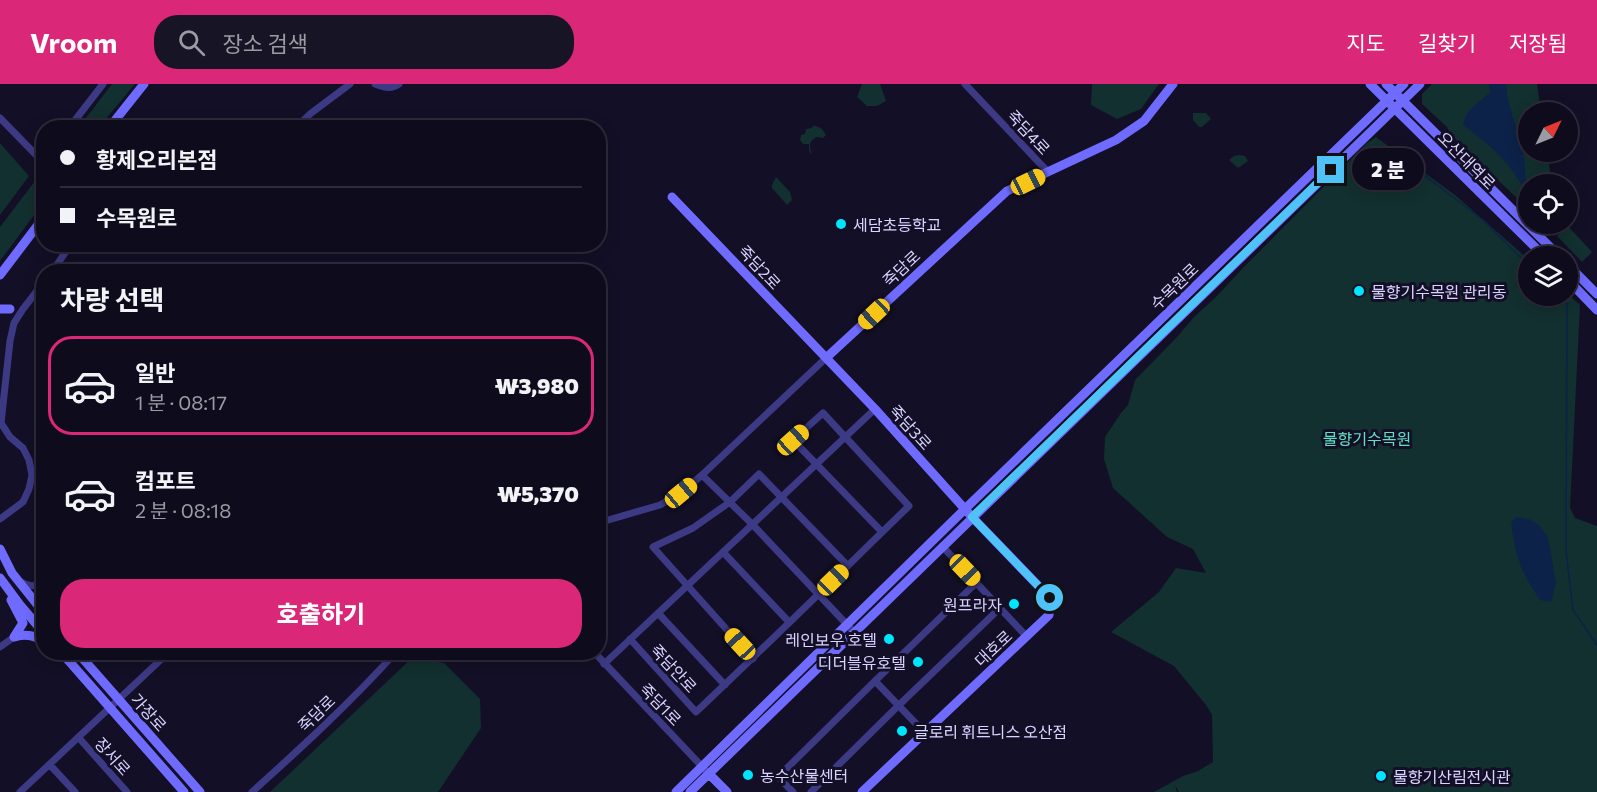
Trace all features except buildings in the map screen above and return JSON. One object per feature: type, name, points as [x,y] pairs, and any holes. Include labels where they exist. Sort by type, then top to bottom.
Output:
[{"type":"street","points":[[75,120],[103,84]]},
{"type":"street","points":[[115,120],[144,84]]},
{"type":"street","points":[[304,120],[350,84]]},
{"type":"street","points":[[375,84],[385,88],[399,84]]},
{"type":"street","name":"죽담4로","points":[[965,84],[1048,172]]},
{"type":"street","name":"죽담로","points":[[606,521],[660,505],[681,493],[1007,191],[1116,140],[1144,121],[1173,84]]},
{"type":"street","name":"오산대역로","points":[[1370,84],[1534,246]]},
{"type":"street","name":"오산대역로","points":[[1386,84],[1549,246]]},
{"type":"street","name":"수목원로","points":[[850,629],[965,509],[1404,84]]},
{"type":"street","name":"수목원로","points":[[850,629],[942,546],[1420,84]]},
{"type":"street","points":[[0,118],[36,155]]},
{"type":"street","name":"죽담2로","points":[[672,197],[826,358]]},
{"type":"street","points":[[0,275],[36,228]]},
{"type":"street","points":[[1578,275],[1597,294]]},
{"type":"street","points":[[1578,290],[1597,310]]},
{"type":"street","points":[[0,519],[23,502],[30,489],[32,475],[29,460],[23,448],[10,437],[1,423],[14,323],[36,292]]},
{"type":"street","name":"죽담3로","points":[[826,358],[972,517]]},
{"type":"street","name":"죽담안로","points":[[604,664],[875,409]]},
{"type":"street","name":"죽담안로","points":[[630,639],[696,712],[909,506],[823,413],[793,440],[882,532]]},
{"type":"street","points":[[753,659],[653,547],[693,528],[730,502],[759,474],[848,566]]},
{"type":"street","points":[[676,792],[706,770],[850,629],[752,524],[702,475]]},
{"type":"street","name":"대호로","points":[[862,792],[1049,615],[1050,598],[972,517]]},
{"type":"street","points":[[942,546],[1027,637]]},
{"type":"street","points":[[0,549],[12,573],[36,604]]},
{"type":"street","points":[[723,552],[789,622]]},
{"type":"street","points":[[12,573],[25,585],[36,585]]},
{"type":"street","points":[[2,582],[36,623]]},
{"type":"street","points":[[2,582],[23,623],[14,637]]},
{"type":"street","points":[[793,792],[778,777],[976,582]]},
{"type":"street","points":[[811,792],[1000,608]]},
{"type":"street","name":"죽담안로","points":[[658,613],[725,685]]},
{"type":"street","points":[[0,646],[20,635],[36,637]]},
{"type":"street","name":"가장로","points":[[68,660],[184,792]]},
{"type":"street","name":"가장로","points":[[84,660],[200,792]]},
{"type":"street","points":[[20,792],[160,660]]},
{"type":"street","name":"죽담로","points":[[252,792],[368,684],[389,660]]},
{"type":"street","name":"죽담1로","points":[[601,660],[706,770]]},
{"type":"street","points":[[876,681],[925,733]]},
{"type":"street","name":"장서로","points":[[79,738],[127,792]]},
{"type":"street","points":[[50,765],[75,792]]},
{"type":"street","points":[[690,792],[706,770]]},
{"type":"street","points":[[706,770],[727,792]]},
{"type":"green space","points":[[112,84],[135,84],[105,120],[84,120]]},
{"type":"green space","points":[[862,84],[880,84],[886,101],[877,106],[867,106],[857,97]]},
{"type":"green space","points":[[1092,84],[1159,84],[1141,109],[1117,119],[1091,105]]},
{"type":"green space","points":[[1432,84],[1537,84],[1540,102],[1518,102],[1518,162],[1549,162],[1550,174],[1518,174],[1518,199],[1422,104],[1422,94]]},
{"type":"green space","points":[[1193,113],[1206,113],[1211,119],[1199,127],[1193,120]]},
{"type":"green space","points":[[813,126],[822,129],[826,135],[823,138],[817,137],[811,142],[811,154],[809,144],[803,144],[800,140],[806,129]]},
{"type":"green space","name":"물향기수목원","points":[[1376,137],[1455,195],[1518,250],[1518,306],[1578,306],[1578,303],[1580,305],[1570,508],[1575,518],[1597,526],[1597,792],[1179,792],[1175,785],[1177,792],[1154,792],[1213,762],[1212,715],[1174,666],[1111,632],[1159,592],[1176,568],[1206,573],[1193,549],[1167,537],[1113,488],[1104,459],[1105,437],[1128,405],[1135,380],[1194,317],[1367,143]]},
{"type":"green space","points":[[0,143],[29,176],[0,215]]},
{"type":"green space","points":[[1239,155],[1245,156],[1248,161],[1238,168],[1229,160]]},
{"type":"green space","points":[[776,177],[790,192],[792,200],[787,205],[772,188]]},
{"type":"green space","points":[[36,180],[36,212],[0,261],[0,227]]},
{"type":"green space","points":[[1575,234],[1592,252],[1582,262],[1578,258],[1578,246],[1567,246],[1557,236]]},
{"type":"green space","points":[[410,660],[444,663],[480,699],[481,728],[438,792],[270,792]]},
{"type":"water","points":[[1489,84],[1506,84],[1508,100],[1518,132],[1518,162],[1524,162],[1525,174],[1518,174],[1518,178],[1499,155],[1463,125],[1470,111],[1490,93]]},
{"type":"water","points":[[1517,517],[1529,519],[1539,525],[1548,537],[1556,583],[1551,602],[1540,600],[1520,563],[1511,522]]},
{"type":"waterway","points":[[1384,149],[1420,172],[1483,220],[1518,255]]},
{"type":"waterway","points":[[1567,306],[1566,551],[1573,610],[1597,645]]},
{"type":"place","name":"세담초등학교","points":[[841,224]]},
{"type":"place","name":"물향기수목원 관리동","points":[[1359,291]]},
{"type":"place","name":"원프라자","points":[[1014,604]]},
{"type":"place","name":"레인보우 호텔","points":[[889,639]]},
{"type":"place","name":"디더블유호텔","points":[[918,662]]},
{"type":"place","name":"글로리 휘트니스 오산점","points":[[902,731]]},
{"type":"place","name":"농수산물센터","points":[[748,775]]},
{"type":"place","name":"물향기산림전시관","points":[[1381,776]]},
{"type":"route","points":[[1050,598],[972,517],[1331,170]]}]
